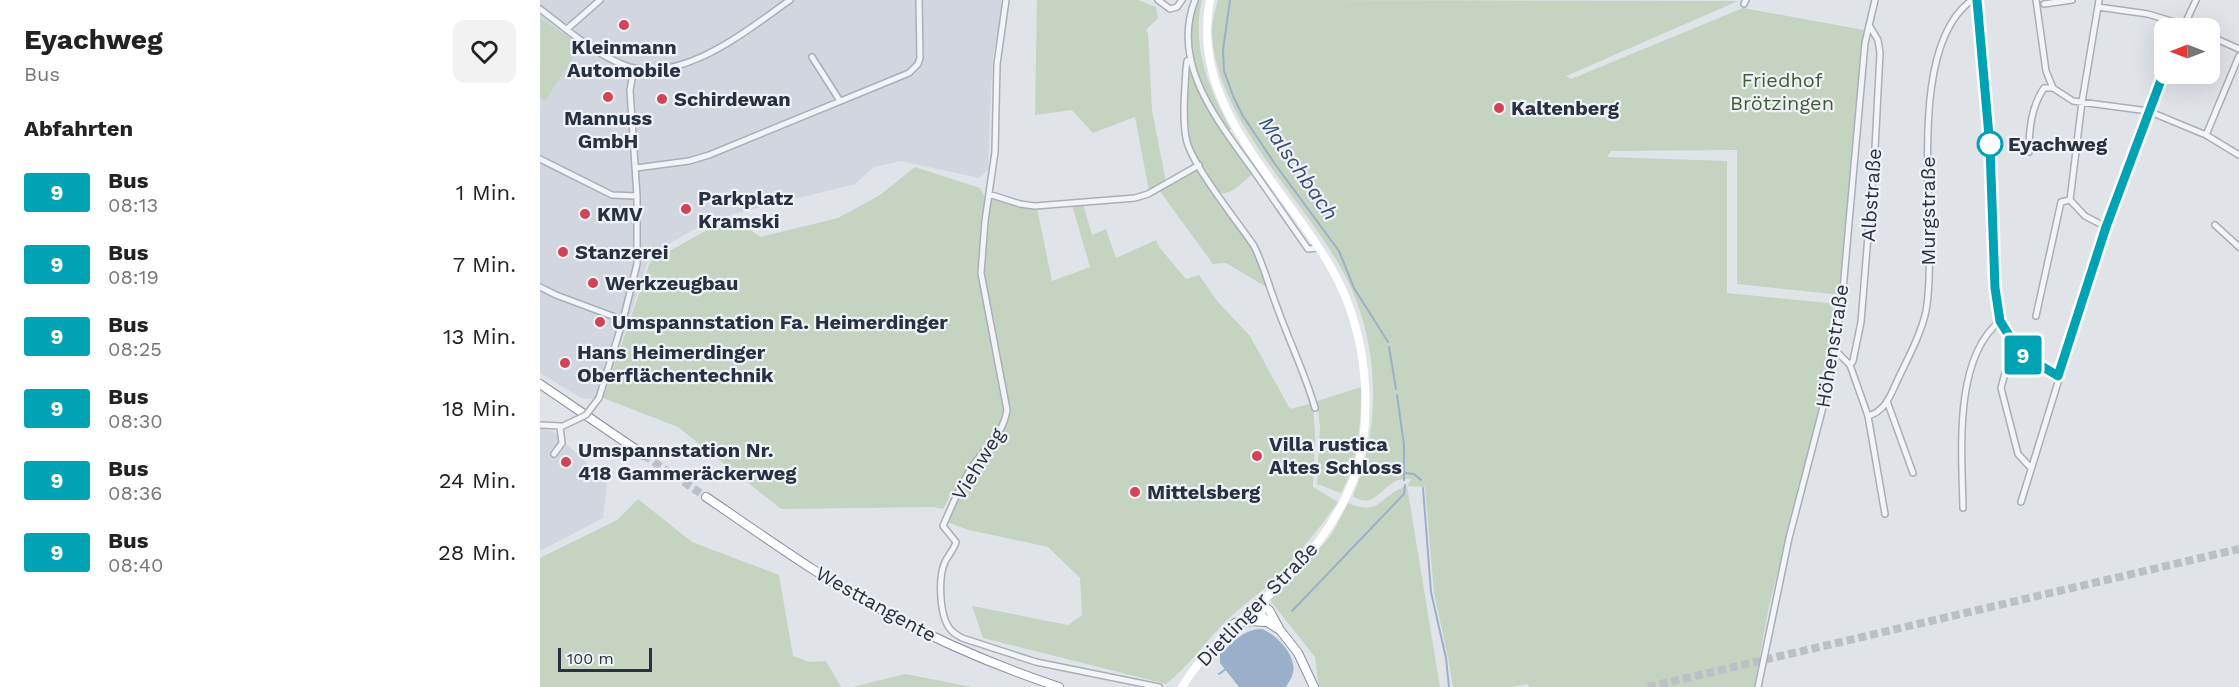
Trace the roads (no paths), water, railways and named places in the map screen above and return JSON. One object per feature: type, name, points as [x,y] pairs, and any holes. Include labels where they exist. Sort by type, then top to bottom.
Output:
[{"type":"highway","points":[[540,384],[644,455]]},
{"type":"highway","name":"Westtangente","points":[[706,497],[852,593],[920,631],[1028,677],[1059,687]]},
{"type":"highway","points":[[1259,603],[1259,612],[1266,622],[1280,630]]},
{"type":"highway","points":[[1259,603],[1269,610],[1306,667],[1314,687]]},
{"type":"highway","points":[[1235,623],[1266,622]]},
{"type":"highway","points":[[1306,667],[1307,687]]},
{"type":"highway","points":[[1028,677],[1039,687]]},
{"type":"main road","name":"Dietlinger Straße","points":[[1182,687],[1203,656],[1235,623],[1294,571],[1324,533],[1351,484],[1362,445],[1366,409],[1361,351],[1351,311],[1341,288],[1318,248],[1244,141],[1222,99],[1213,73],[1208,45],[1210,0]]},
{"type":"street","points":[[567,29],[600,0]]},
{"type":"street","points":[[540,9],[605,55],[634,68],[660,69],[696,60],[729,42],[790,0]]},
{"type":"street","points":[[636,168],[699,159],[909,73],[918,64],[920,58],[919,0]]},
{"type":"street","name":"Viehweg","points":[[1006,0],[997,64],[995,152],[985,221],[981,273],[1007,410],[999,434],[972,468],[943,526],[956,542],[945,561],[940,576],[944,617],[951,631],[973,641],[1036,662],[1159,687]]},
{"type":"street","points":[[1158,0],[1170,9],[1177,7],[1182,0]]},
{"type":"street","name":"Dietlinger Straße","points":[[1195,0],[1188,27],[1191,59],[1196,77],[1214,114],[1308,249],[1318,248]]},
{"type":"street","name":"Höhenstraße","points":[[1758,687],[1789,538],[1826,395],[1835,350],[1842,301],[1865,43],[1875,0]]},
{"type":"street","name":"Murgstraße","points":[[1868,416],[1880,411],[1887,401],[1906,363],[1925,313],[1929,238],[1927,147],[1931,83],[1945,34],[1962,7],[1971,0]]},
{"type":"street","points":[[1977,0],[1990,147],[1995,288],[2000,321],[2020,353],[2058,376]]},
{"type":"street","points":[[2036,0],[2046,71],[2053,88],[2068,99],[2148,111],[2206,135],[2239,155]]},
{"type":"street","points":[[2044,4],[2072,0]]},
{"type":"street","points":[[2070,200],[2082,102],[2099,0]]},
{"type":"street","points":[[2188,18],[2196,0]]},
{"type":"street","points":[[2098,7],[2148,14],[2160,18]]},
{"type":"street","name":"Albstraße","points":[[1850,365],[1853,361],[1861,322],[1875,149],[1880,53],[1878,40],[1869,26]]},
{"type":"street","points":[[2220,41],[2239,50]]},
{"type":"street","points":[[2206,135],[2239,56]]},
{"type":"street","points":[[812,57],[840,101]]},
{"type":"street","name":"Dietlinger Straße","points":[[1191,59],[1187,61],[1186,69],[1185,129],[1187,143],[1261,260],[1315,408]]},
{"type":"street","points":[[540,425],[561,426],[575,422],[585,415],[599,398],[623,320],[637,264],[636,168],[630,90],[634,68]]},
{"type":"street","points":[[2021,502],[2058,376],[2106,227],[2159,84]]},
{"type":"street","points":[[2029,152],[2032,115],[2039,95],[2044,88],[2053,88]]},
{"type":"street","points":[[540,159],[612,195],[637,196]]},
{"type":"street","points":[[989,194],[1020,204],[1035,206],[1135,198],[1148,194],[1199,165]]},
{"type":"street","points":[[2070,200],[2085,216],[2106,227]]},
{"type":"street","points":[[2036,316],[2061,202],[2070,200]]},
{"type":"street","points":[[2215,225],[2239,247]]},
{"type":"street","points":[[540,287],[623,320]]},
{"type":"street","points":[[1963,508],[1962,416],[1966,389],[1983,340],[2000,321]]},
{"type":"street","points":[[1835,350],[1850,365],[1868,416],[1886,514]]},
{"type":"street","points":[[2020,353],[2005,373],[2001,388],[2018,454],[2030,467]]},
{"type":"street","points":[[1887,401],[1913,473]]},
{"type":"street","points":[[554,453],[562,443],[561,426]]},
{"type":"water","points":[[1262,629],[1274,636],[1285,647],[1292,660],[1293,673],[1286,687],[1239,687],[1220,663],[1220,654],[1239,637],[1249,631]]},
{"type":"waterway","name":"Malschbach","points":[[1230,0],[1223,50],[1224,71],[1234,98],[1243,116],[1275,164],[1339,251],[1354,288],[1388,342]]},
{"type":"waterway","name":"Malschbach","points":[[1389,347],[1396,389]]},
{"type":"waterway","name":"Malschbach","points":[[1397,395],[1404,445],[1404,480]]},
{"type":"waterway","points":[[1406,473],[1414,474],[1421,480]]},
{"type":"waterway","name":"Malschbach","points":[[1292,611],[1404,494],[1405,485]]},
{"type":"waterway","points":[[1423,488],[1431,592],[1446,658],[1449,687]]},
{"type":"waterway","name":"Malschbach","points":[[1219,674],[1226,669]]},
{"type":"tunnel","points":[[644,455],[706,497]]},
{"type":"tunnel","points":[[1648,687],[2239,549]]},
{"type":"place","name":"Kleinmann Automobile","points":[[624,25]]},
{"type":"place","name":"Mannuss GmbH","points":[[608,97]]},
{"type":"place","name":"Schirdewan","points":[[662,99]]},
{"type":"place","name":"Kaltenberg","points":[[1499,108]]},
{"type":"place","name":"Eyachweg","points":[[1990,144]]},
{"type":"place","name":"Parkplatz Kramski","points":[[686,209]]},
{"type":"place","name":"KMV","points":[[585,214]]},
{"type":"place","name":"Stanzerei","points":[[563,252]]},
{"type":"place","name":"Werkzeugbau","points":[[593,283]]},
{"type":"place","name":"Umspannstation Fa. Heimerdinger","points":[[600,322]]},
{"type":"place","name":"Hans Heimerdinger Oberflächentechnik","points":[[565,363]]},
{"type":"place","name":"Villa rustica Altes Schloss","points":[[1257,456]]},
{"type":"place","name":"Umspannstation Nr. 418 Gammeräckerweg","points":[[566,462]]},
{"type":"place","name":"Mittelsberg","points":[[1135,492]]},
{"type":"park label","name":"Friedhof Brötzingen","points":[[1782,92]]}]
